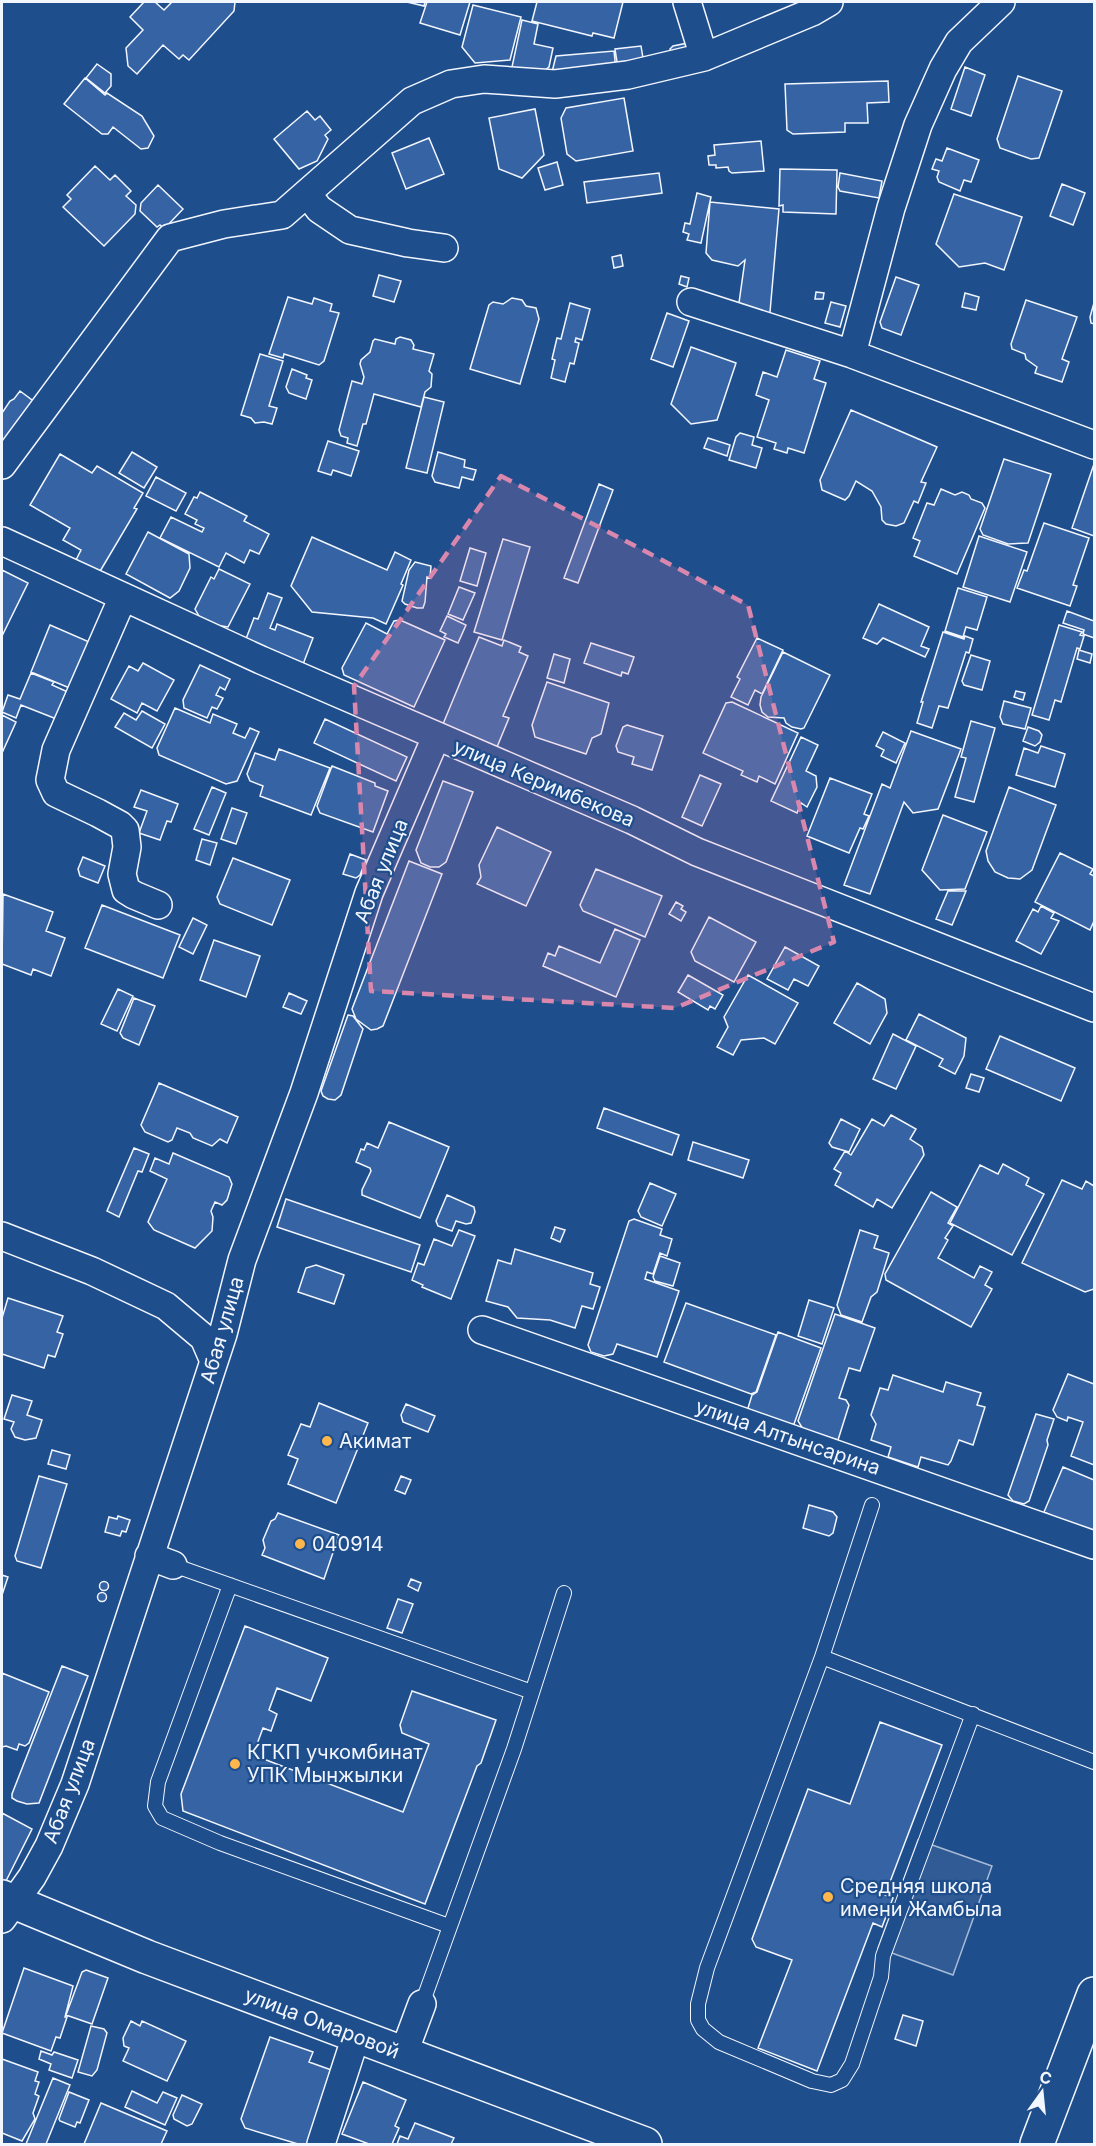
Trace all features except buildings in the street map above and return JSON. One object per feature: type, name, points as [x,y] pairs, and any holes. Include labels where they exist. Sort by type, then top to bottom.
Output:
[{"type":"main road","name":"улица Омаровой","points":[[5,1906],[147,1957],[645,2145]]},
{"type":"main road","points":[[1037,2145],[1095,1994]]},
{"type":"street","points":[[687,2],[704,57]]},
{"type":"street","points":[[2,465],[170,238],[224,224],[282,215],[412,101],[451,84],[484,79],[555,84],[628,75],[704,57],[812,12],[830,2]]},
{"type":"street","points":[[852,354],[891,208],[918,125],[943,69],[959,42],[1001,2]]},
{"type":"street","points":[[307,193],[319,209],[350,230],[408,243],[444,248]]},
{"type":"street","points":[[691,302],[852,354],[1095,445]]},
{"type":"street","name":"улица Керимбекова","points":[[2,541],[436,736],[632,820],[697,852],[1095,1008]]},
{"type":"street","points":[[123,597],[56,750],[50,780],[56,793],[99,813],[125,830],[127,847],[122,874],[126,890],[158,905]]},
{"type":"street","name":"Абая улица","points":[[5,1906],[32,1877],[49,1846],[161,1560],[242,1260],[304,1092],[369,893],[436,736]]},
{"type":"street","points":[[2,1236],[92,1270],[166,1306],[204,1338],[214,1361]]},
{"type":"street","name":"улица Алтынсарина","points":[[482,1330],[1095,1545]]},
{"type":"street","points":[[403,2055],[422,2004]]},
{"type":"street","points":[[321,2145],[357,2036]]},
{"type":"lane","points":[[872,1505],[822,1657],[707,1968],[698,2004],[698,2019],[704,2029],[719,2042],[812,2081],[831,2085],[842,2080],[852,2064],[881,1977],[883,1956],[973,1714]]},
{"type":"lane","points":[[161,1560],[532,1692]]},
{"type":"lane","points":[[230,1585],[158,1782],[155,1806],[162,1818],[220,1843],[449,1926]]},
{"type":"lane","points":[[422,2004],[514,1749],[564,1593]]},
{"type":"lane","points":[[822,1657],[1095,1762]]},
{"type":"highlighted area","points":[[501,476],[748,605],[834,942],[675,1008],[371,991],[354,686]]},
{"type":"shaded area","points":[[918,1840],[992,1866],[953,1975],[878,1948],[890,1915],[897,1918],[906,1895],[899,1892]]},
{"type":"place","name":"Акимат","points":[[327,1441]]},
{"type":"place","name":"040914","points":[[300,1544]]},
{"type":"place","name":"КГКП учкомбинат УПК Мынжылки","points":[[235,1764]]},
{"type":"place","name":"Средняя школа имени Жамбыла","points":[[828,1897]]}]
